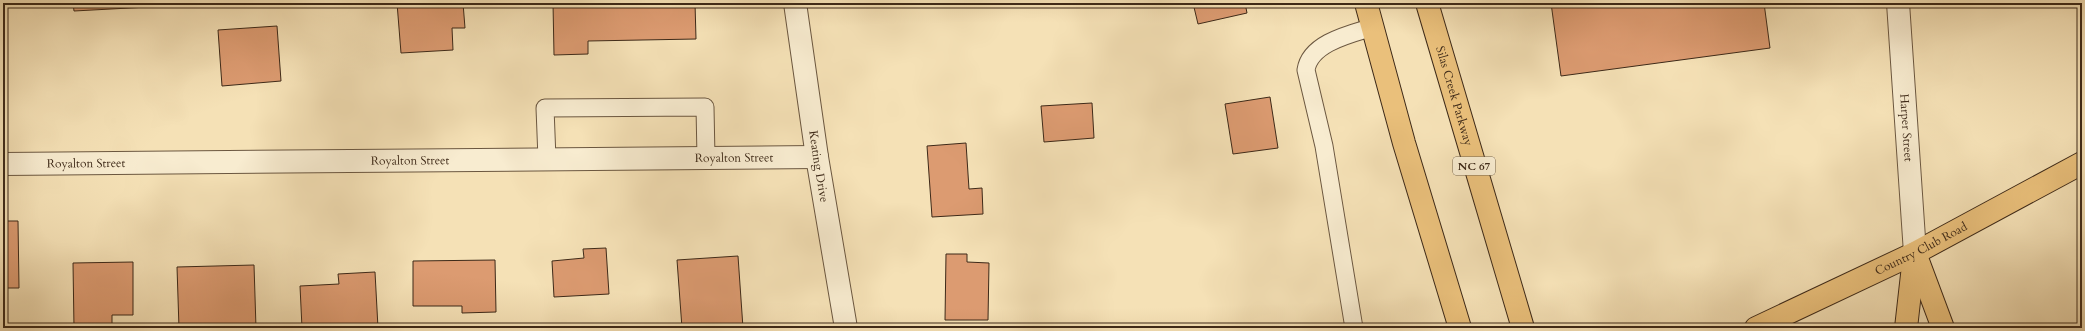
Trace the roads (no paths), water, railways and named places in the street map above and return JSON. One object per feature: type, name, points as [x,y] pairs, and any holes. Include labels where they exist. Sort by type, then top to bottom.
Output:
[{"type":"main road","points":[[1366,3],[1404,143],[1460,328]]},
{"type":"main road","name":"Silas Creek Parkway","points":[[1427,3],[1523,328]]},
{"type":"main road","name":"Country Club Road","points":[[1756,328],[1914,253],[2082,163]]},
{"type":"main road","points":[[1906,328],[1914,253]]},
{"type":"main road","points":[[1914,253],[1943,328]]},
{"type":"street","name":"Keating Drive","points":[[795,3],[817,157],[846,328]]},
{"type":"street","name":"Harper Street","points":[[1898,3],[1914,253]]},
{"type":"street","name":"Royalton Street","points":[[3,164],[817,157]]},
{"type":"lane","points":[[1354,328],[1324,146],[1306,70],[1307,62],[1314,53],[1348,35],[1373,27]]},
{"type":"lane","points":[[547,159],[545,108],[705,107],[706,158]]}]
